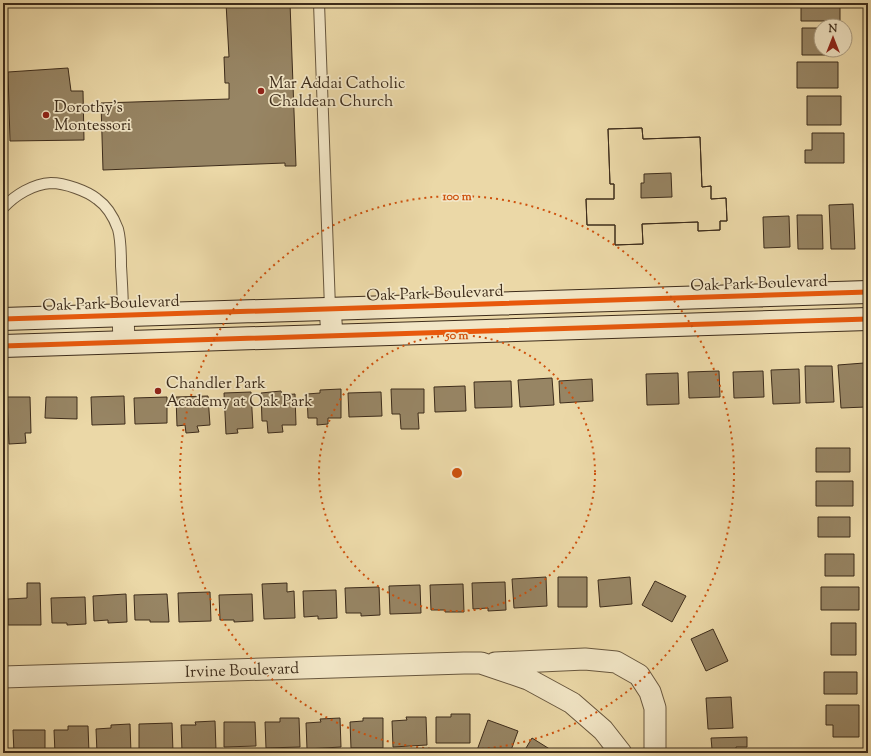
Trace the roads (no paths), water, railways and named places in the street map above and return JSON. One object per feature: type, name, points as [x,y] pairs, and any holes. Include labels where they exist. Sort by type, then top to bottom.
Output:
[{"type":"street","name":"Oak Park Boulevard","points":[[3,319],[868,292]]},
{"type":"street","points":[[330,308],[332,335]]},
{"type":"street","name":"Oak Park Boulevard","points":[[123,315],[124,342]]},
{"type":"street","points":[[3,346],[868,319]]},
{"type":"street","name":"Irvine Boulevard","points":[[3,677],[585,659],[616,662],[639,675],[650,692],[654,708],[655,753]]},
{"type":"street","name":"Irvine Boulevard","points":[[481,663],[528,679],[572,703],[603,730],[621,753]]},
{"type":"lane","points":[[319,3],[330,308]]},
{"type":"lane","points":[[3,208],[23,192],[36,186],[52,183],[83,191],[98,199],[110,212],[118,230],[121,249],[123,315]]},
{"type":"place","name":"Mar Addai Catholic Chaldean Church","points":[[261,91]]},
{"type":"place","name":"Dorothy's Montessori","points":[[46,115]]},
{"type":"place","name":"Chandler Park Academy at Oak Park","points":[[158,391]]}]
